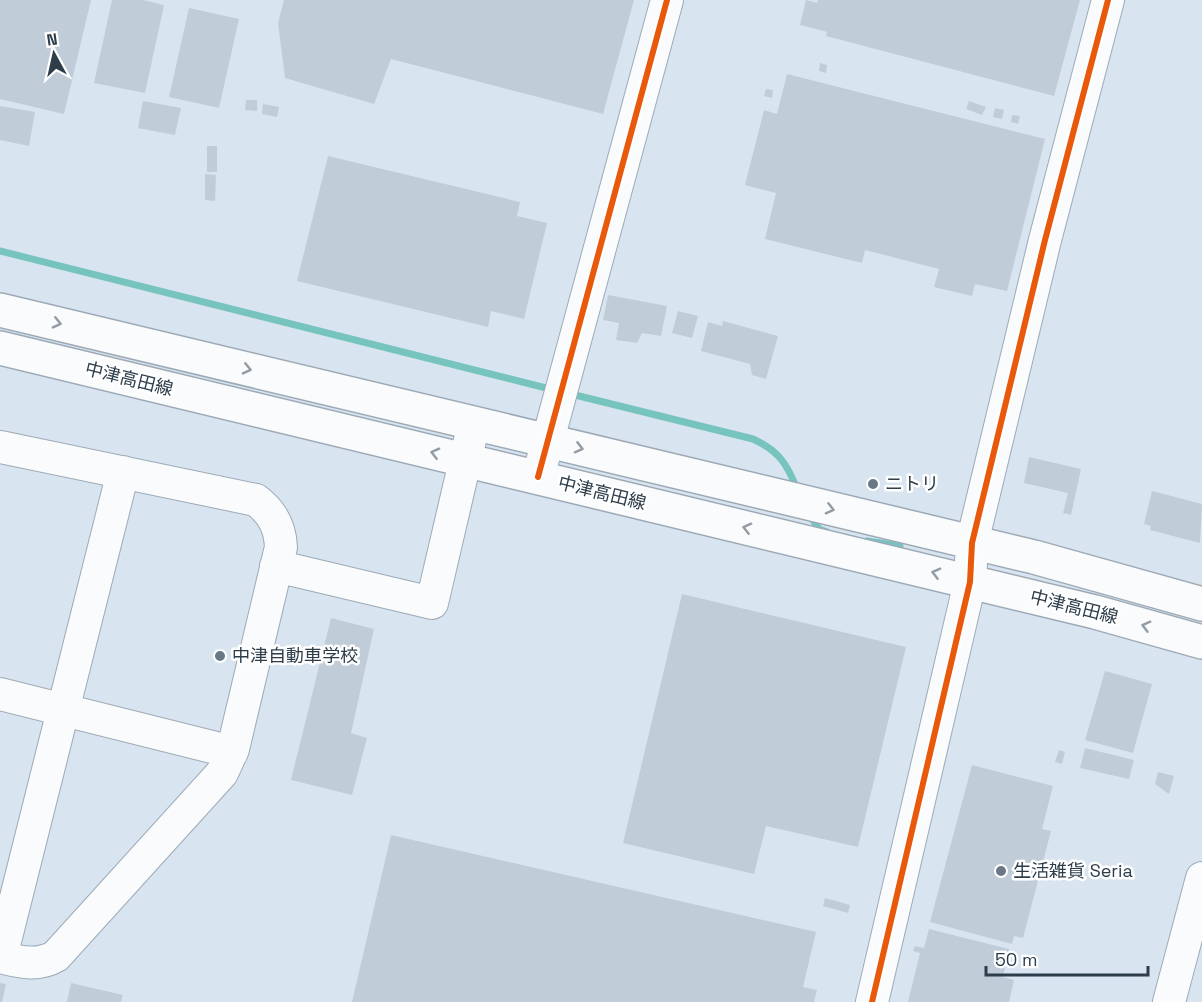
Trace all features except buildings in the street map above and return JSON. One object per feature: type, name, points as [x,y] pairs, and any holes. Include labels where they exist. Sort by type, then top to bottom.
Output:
[{"type":"main road","name":"中津高田線","points":[[0,310],[972,543],[1143,585],[1202,604]]},
{"type":"main road","name":"中津高田線","points":[[0,348],[1095,612],[1202,642]]},
{"type":"street","points":[[538,477],[667,0]]},
{"type":"street","points":[[872,1002],[970,582],[972,543],[1045,240],[1108,0]]},
{"type":"street","points":[[276,566],[432,603],[474,423]]},
{"type":"street","points":[[0,447],[123,472],[256,500],[266,507],[277,525],[281,547],[232,752],[218,779],[56,956],[40,963],[0,957],[123,472]]},
{"type":"street","points":[[0,694],[232,752]]},
{"type":"street","points":[[1169,1002],[1202,878]]},
{"type":"waterway","points":[[0,251],[554,390]]},
{"type":"waterway","points":[[567,393],[753,439],[769,448],[781,459],[790,472],[797,489]]},
{"type":"waterway","points":[[808,513],[819,529],[827,532]]},
{"type":"waterway","points":[[867,541],[900,546]]},
{"type":"cycle path","points":[[538,477],[667,0]]},
{"type":"cycle path","points":[[872,1002],[970,582],[972,543],[1045,240],[1108,0]]},
{"type":"place","name":"ニトリ","points":[[873,484]]},
{"type":"place","name":"中津自動車学校","points":[[220,656]]},
{"type":"place","name":"生活雑貨 Seria","points":[[1001,871]]}]
